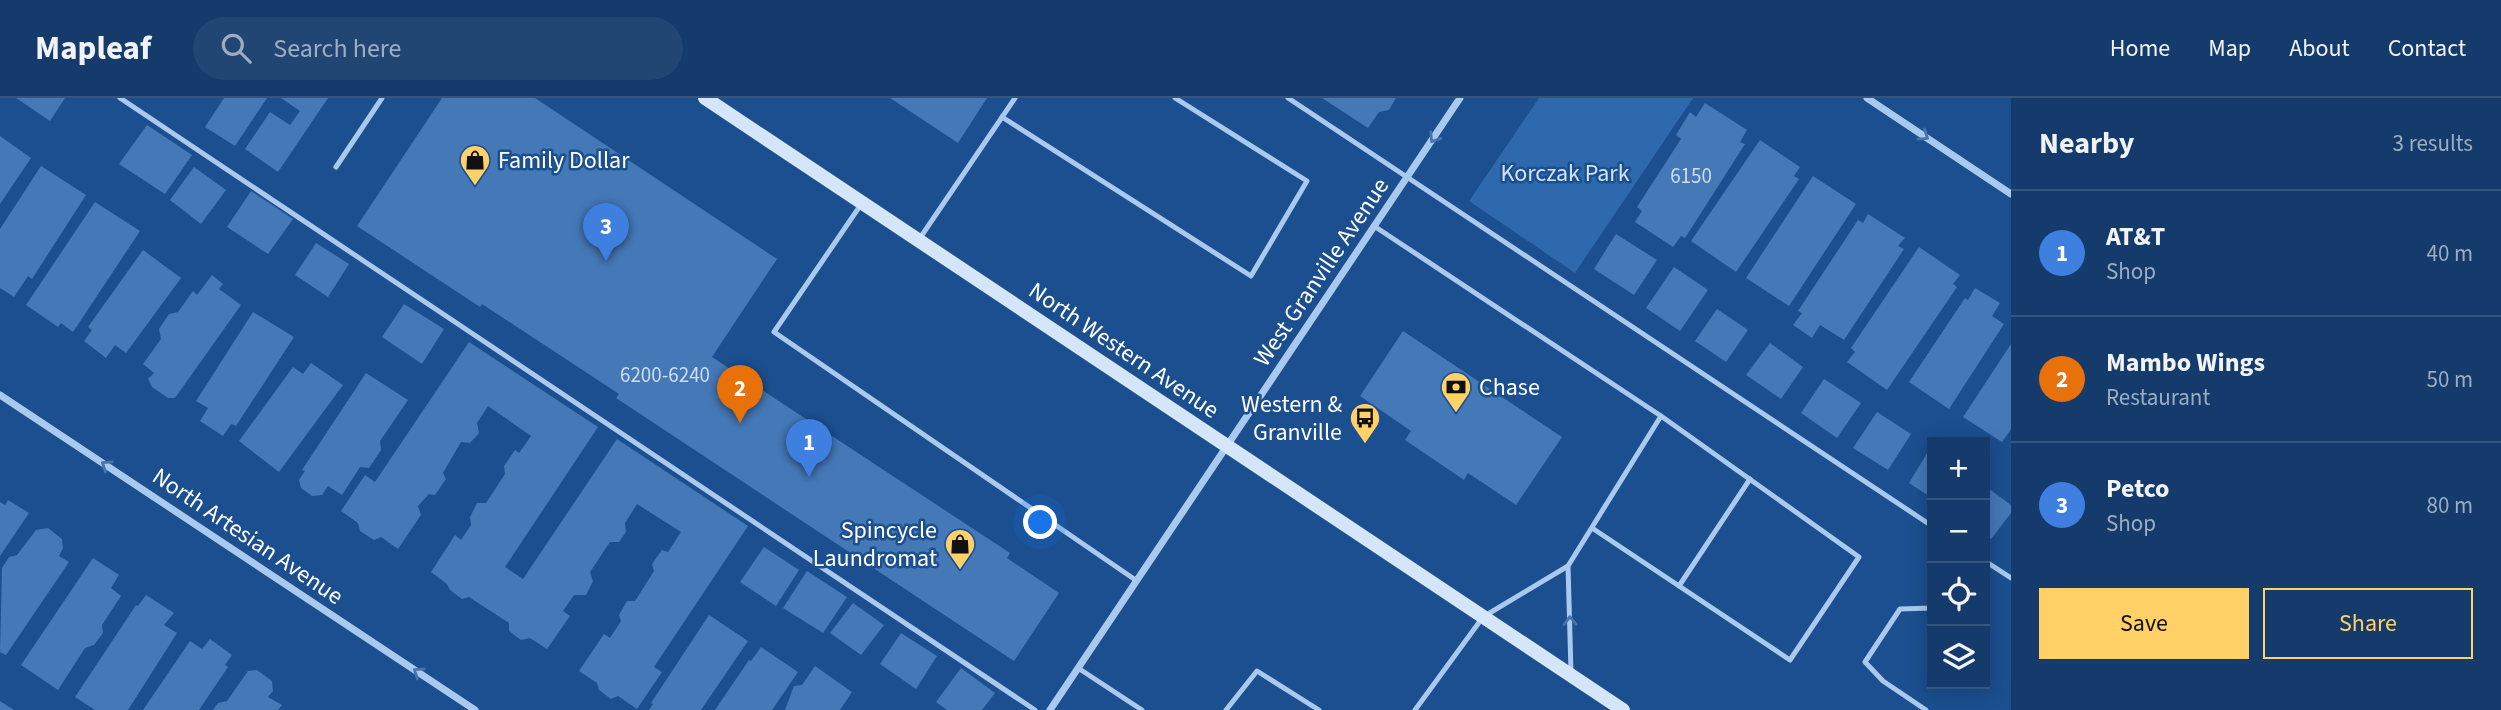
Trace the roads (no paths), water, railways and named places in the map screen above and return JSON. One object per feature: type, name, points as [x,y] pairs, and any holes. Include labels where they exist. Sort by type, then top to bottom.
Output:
[{"type":"main road","name":"North Western Avenue","points":[[705,98],[1623,710]]},
{"type":"street","name":"West Granville Avenue","points":[[1050,710],[1460,98]]},
{"type":"street","points":[[1867,98],[2011,194]]},
{"type":"street","name":"North Artesian Avenue","points":[[0,395],[475,710]]},
{"type":"lane","points":[[120,98],[1035,710]]},
{"type":"lane","points":[[336,167],[382,98]]},
{"type":"lane","points":[[919,241],[1016,98]]},
{"type":"lane","points":[[1002,117],[1251,276],[1307,181],[1175,98]]},
{"type":"lane","points":[[1288,98],[1927,523]]},
{"type":"lane","points":[[862,203],[774,332],[1136,582]]},
{"type":"lane","points":[[1374,226],[1661,416],[1858,557],[1790,660],[1592,528]]},
{"type":"lane","points":[[1415,710],[1483,617],[1568,566],[1661,416]]},
{"type":"lane","points":[[1679,586],[1750,479]]},
{"type":"lane","points":[[1988,563],[2011,578]]},
{"type":"lane","points":[[1568,566],[1572,676]]},
{"type":"lane","points":[[1926,710],[1883,681],[1865,662],[1900,609],[1927,608]]},
{"type":"lane","points":[[1077,668],[1142,710]]},
{"type":"lane","points":[[1226,710],[1257,671],[1319,710]]},
{"type":"place","name":"Family Dollar","points":[[475,187]]},
{"type":"place","name":"Petco","points":[[606,261]]},
{"type":"place","name":"Chase","points":[[1456,414]]},
{"type":"place","name":"Mambo Wings","points":[[740,423]]},
{"type":"place","name":"Western & Granville","points":[[1365,445]]},
{"type":"place","name":"AT&T","points":[[809,477]]},
{"type":"place","name":"Spincycle Laundromat","points":[[960,571]]},
{"type":"park label","name":"Korczak Park","points":[[1565,173]]}]
